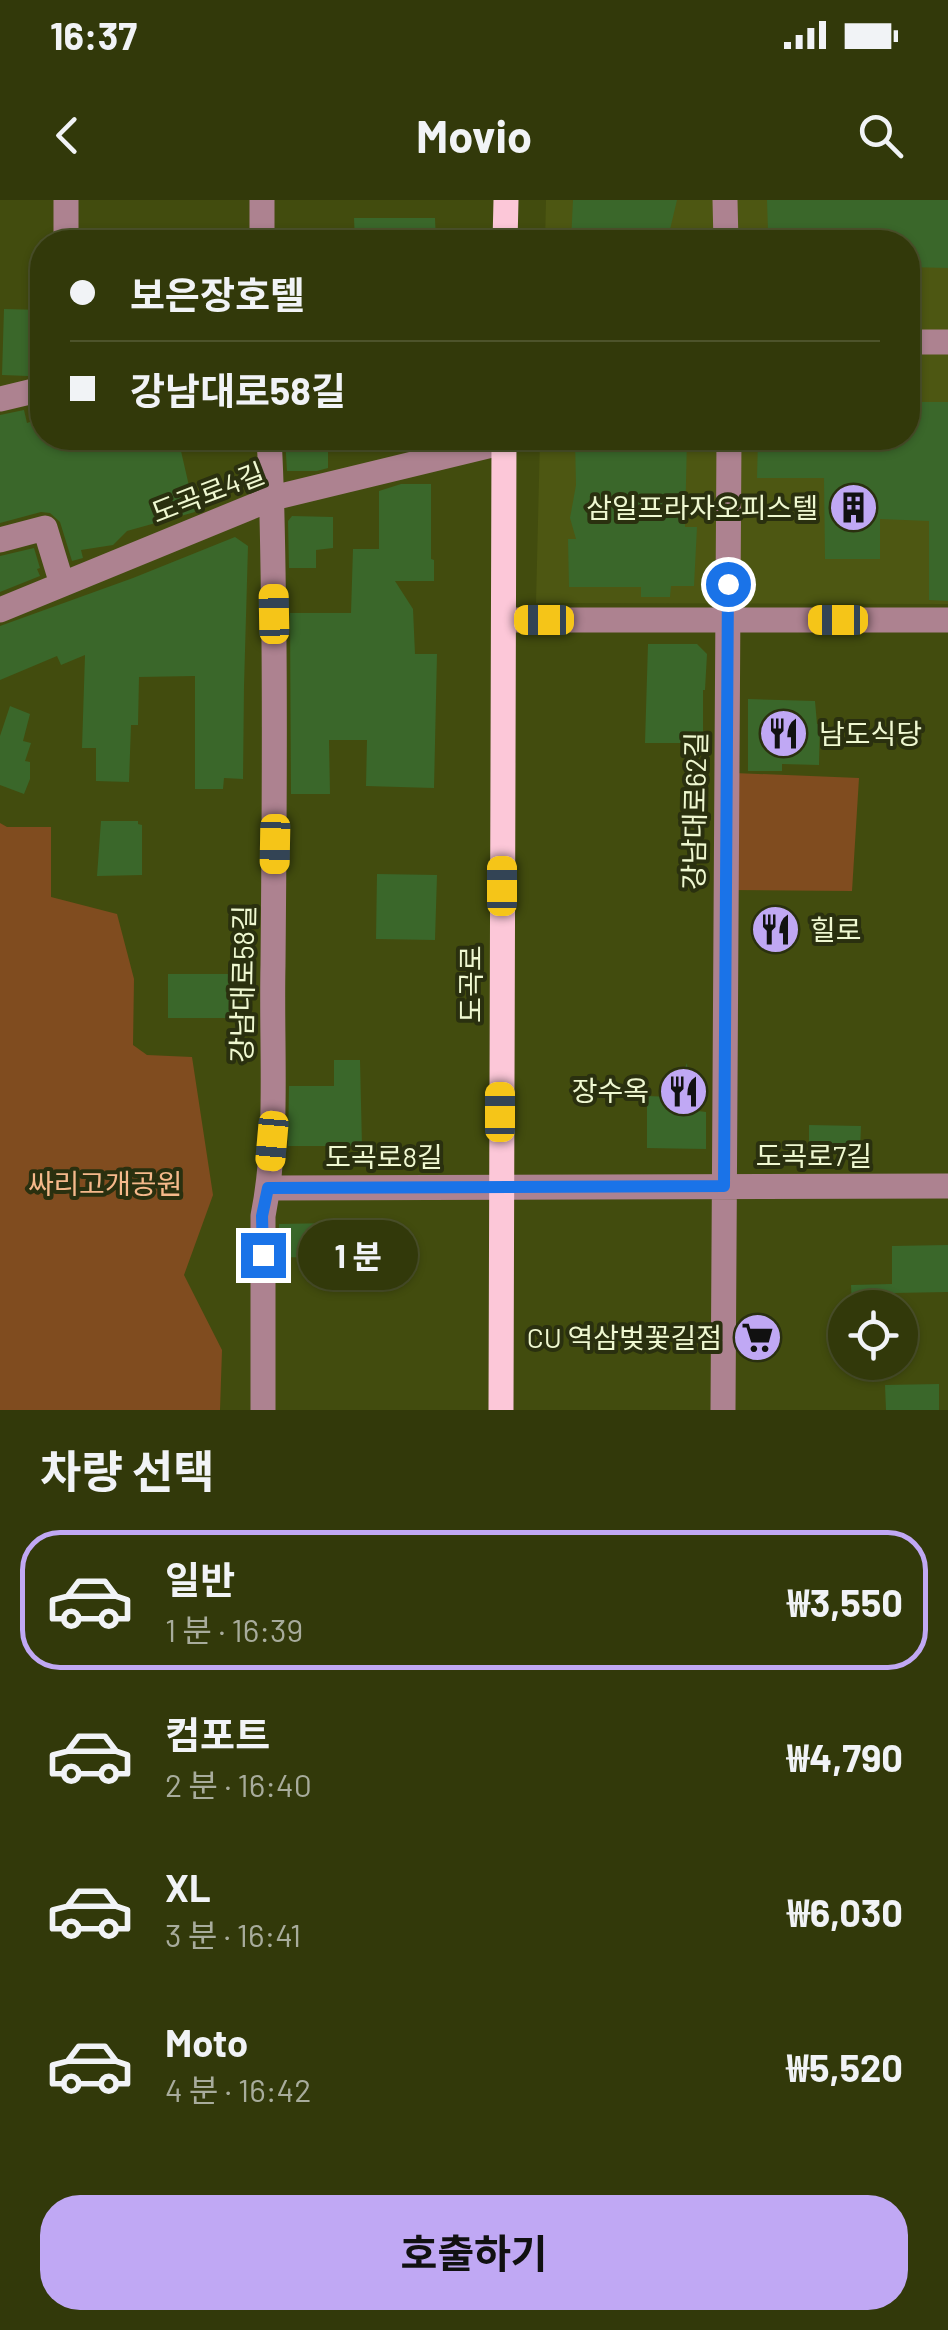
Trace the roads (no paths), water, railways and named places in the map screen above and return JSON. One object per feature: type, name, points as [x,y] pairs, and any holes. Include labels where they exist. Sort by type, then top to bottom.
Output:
[{"type":"main road","points":[[505,230],[506,200]]},
{"type":"main road","name":"도곡로","points":[[501,1410],[504,450]]},
{"type":"street","points":[[66,200],[66,230]]},
{"type":"street","points":[[262,200],[262,230]]},
{"type":"street","points":[[725,200],[726,230]]},
{"type":"street","points":[[920,342],[948,342]]},
{"type":"street","points":[[0,399],[30,392]]},
{"type":"street","name":"강남대로58길","points":[[263,1410],[262,1216],[272,1141],[275,806],[270,450]]},
{"type":"street","name":"도곡로4길","points":[[0,610],[272,498],[464,450]]},
{"type":"street","name":"강남대로62길","points":[[723,1410],[728,450]]},
{"type":"street","points":[[0,540],[46,528],[62,584]]},
{"type":"street","points":[[504,620],[948,620]]},
{"type":"street","name":"도곡로7길","points":[[500,1187],[948,1186]]},
{"type":"street","name":"도곡로8길","points":[[268,1188],[500,1187]]},
{"type":"place","name":"삼일프라자오피스텔","points":[[853,508]]},
{"type":"place","name":"남도식당","points":[[784,734]]},
{"type":"place","name":"힐로","points":[[775,930]]},
{"type":"place","name":"장수옥","points":[[684,1091]]},
{"type":"place","name":"CU 역삼벚꽃길점","points":[[757,1338]]},
{"type":"park label","name":"싸리고개공원","points":[[105,1184]]}]
